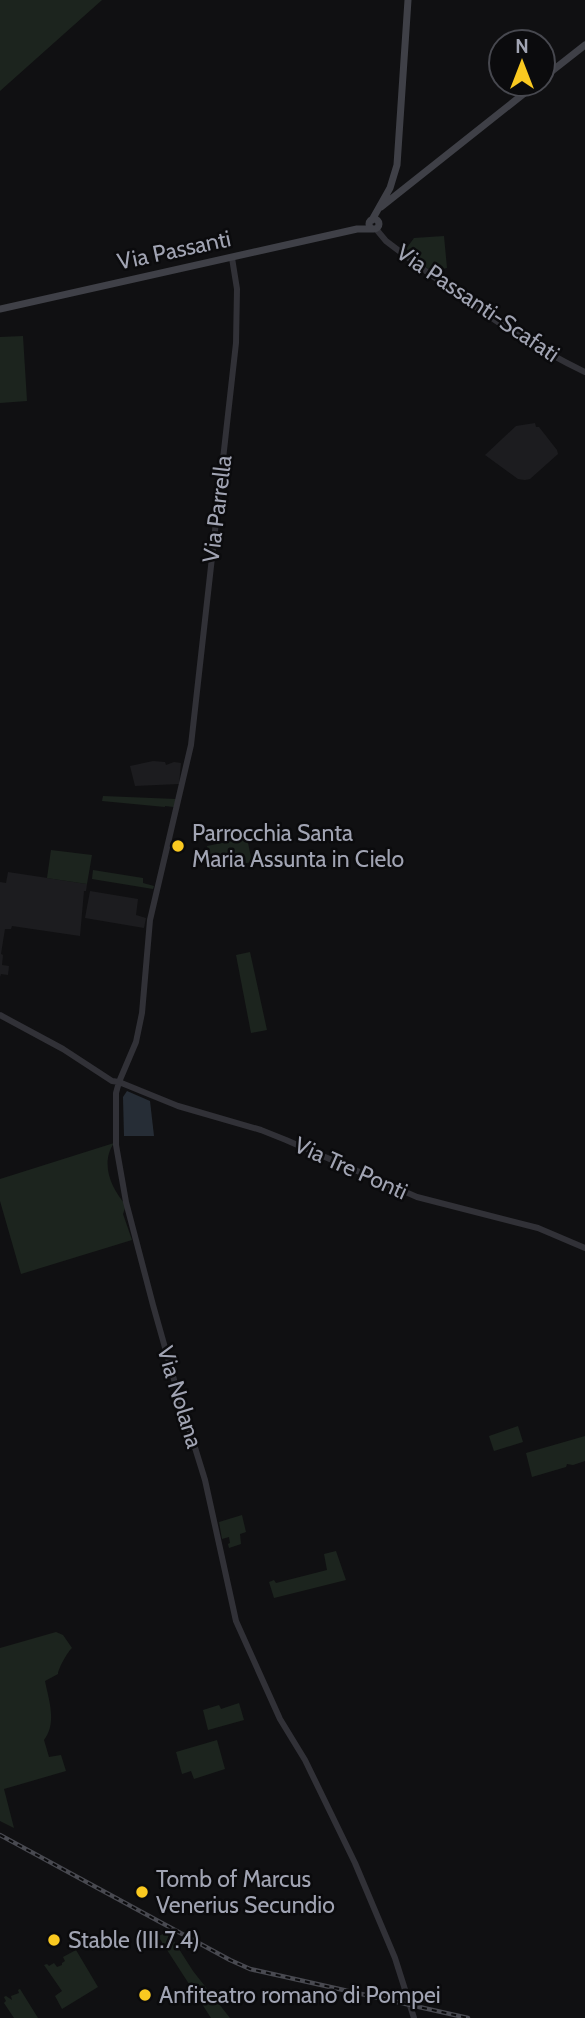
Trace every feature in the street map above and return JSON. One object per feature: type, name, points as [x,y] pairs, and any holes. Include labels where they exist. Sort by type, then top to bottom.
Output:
[{"type":"main road","points":[[374,224],[394,177],[398,160],[408,0]]},
{"type":"main road","points":[[557,67],[585,45]]},
{"type":"main road","points":[[381,207],[519,98]]},
{"type":"main road","name":"Via Passanti","points":[[0,309],[374,224]]},
{"type":"street","name":"Via Passanti-Scafati","points":[[374,224],[386,242],[476,307],[585,372]]},
{"type":"street","name":"Via Parrella","points":[[188,761],[236,349],[237,289],[232,258]]},
{"type":"street","name":"Via Nolana","points":[[188,761],[150,920],[142,1013],[136,1042],[116,1093],[116,1145],[126,1202],[175,1383],[205,1480],[236,1621],[280,1719],[304,1760],[355,1864],[395,1958],[414,2018]]},
{"type":"street","name":"Via Tre Ponti","points":[[0,1014],[63,1049],[112,1081],[178,1106],[282,1138],[416,1197],[538,1228],[585,1248]]},
{"type":"shaded area","points":[[0,0],[102,0],[0,91]]},
{"type":"shaded area","points":[[444,236],[447,268],[442,269],[443,279],[407,254],[409,251],[406,249],[414,238]]},
{"type":"shaded area","points":[[23,336],[27,401],[0,403],[0,337]]},
{"type":"shaded area","points":[[535,423],[558,454],[530,479],[518,479],[485,455],[516,426]]},
{"type":"shaded area","points":[[153,761],[165,762],[166,765],[181,763],[179,784],[135,786],[130,766]]},
{"type":"shaded area","points":[[103,796],[176,799],[174,807],[165,807],[102,801]]},
{"type":"shaded area","points":[[247,838],[252,862],[211,870],[207,846]]},
{"type":"shaded area","points":[[51,850],[92,855],[87,884],[47,878]]},
{"type":"shaded area","points":[[93,870],[143,878],[143,883],[154,886],[153,889],[92,879]]},
{"type":"shaded area","points":[[8,872],[87,884],[80,936],[12,926],[11,929],[5,929],[2,965],[9,966],[8,975],[1,974],[0,977],[0,882],[6,883]]},
{"type":"shaded area","points":[[90,891],[138,899],[136,915],[146,918],[144,928],[85,918]]},
{"type":"shaded area","points":[[250,952],[267,1030],[251,1033],[236,955]]},
{"type":"shaded area","points":[[127,1091],[150,1101],[154,1136],[124,1136],[123,1097]]},
{"type":"shaded area","points":[[114,1143],[108,1159],[109,1176],[126,1205],[123,1214],[132,1240],[21,1274],[0,1201],[0,1179]]},
{"type":"shaded area","points":[[518,1426],[523,1442],[494,1451],[489,1436]]},
{"type":"shaded area","points":[[585,1436],[585,1461],[567,1464],[566,1467],[532,1477],[526,1453]]},
{"type":"shaded area","points":[[242,1515],[246,1532],[240,1534],[241,1544],[229,1548],[229,1537],[222,1539],[219,1522]]},
{"type":"shaded area","points":[[336,1551],[346,1580],[274,1598],[269,1582],[274,1580],[276,1583],[327,1570],[324,1554]]},
{"type":"shaded area","points":[[56,1632],[63,1635],[72,1648],[58,1674],[45,1681],[51,1719],[44,1740],[49,1757],[61,1755],[66,1771],[4,1789],[14,1828],[0,1821],[0,1648]]},
{"type":"shaded area","points":[[239,1703],[244,1720],[208,1730],[203,1710],[219,1705],[221,1709]]},
{"type":"shaded area","points":[[217,1740],[225,1769],[194,1779],[191,1771],[182,1774],[176,1752]]},
{"type":"shaded area","points":[[168,1932],[193,1971],[230,2018],[211,2018],[158,1936]]},
{"type":"shaded area","points":[[76,1950],[98,1987],[62,2009],[55,1996],[62,1991],[44,1965],[62,1965],[65,1961],[63,1957]]},
{"type":"shaded area","points":[[20,1989],[38,2018],[14,2018],[4,2003],[4,1997],[12,2000],[11,1996],[19,1993]]},
{"type":"railway","points":[[0,1835],[250,1969],[468,2018]]},
{"type":"place","name":"Parrocchia Santa Maria Assunta in Cielo","points":[[178,846]]},
{"type":"place","name":"Tomb of Marcus Venerius Secundio","points":[[142,1892]]},
{"type":"place","name":"Stable (III.7.4)","points":[[54,1940]]},
{"type":"place","name":"Anfiteatro romano di Pompei","points":[[145,1995]]}]
